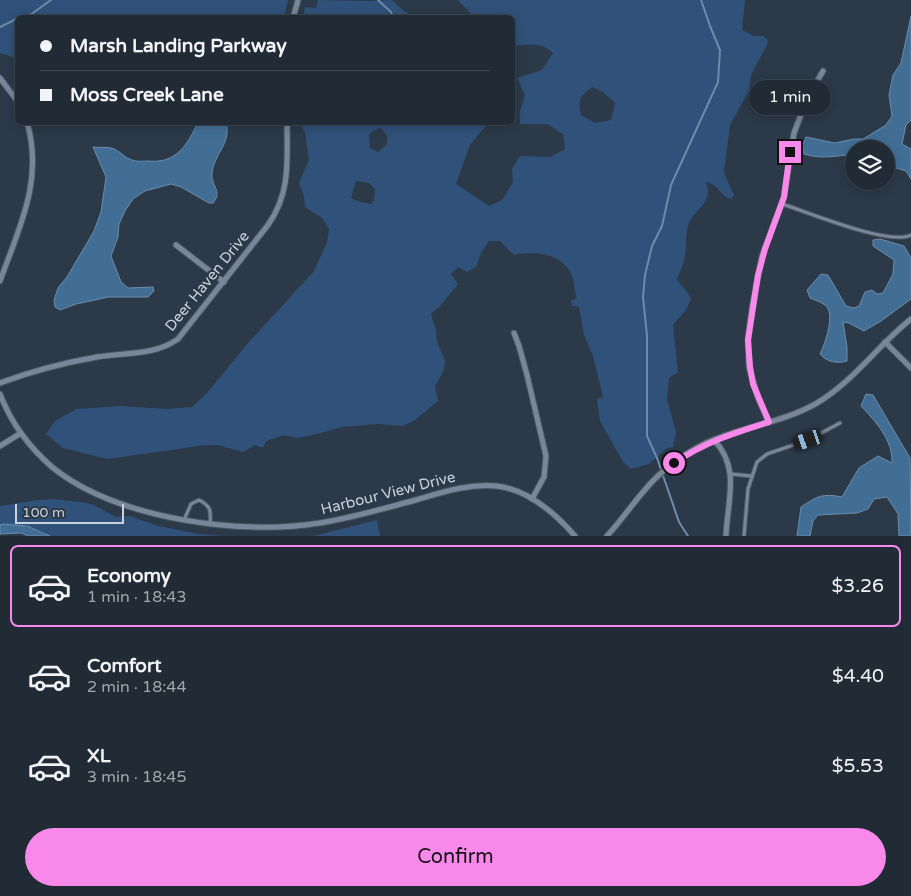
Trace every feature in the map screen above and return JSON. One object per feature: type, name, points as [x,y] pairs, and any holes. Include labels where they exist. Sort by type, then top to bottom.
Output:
[{"type":"street","points":[[295,15],[298,0]]},
{"type":"street","points":[[769,422],[753,384],[749,360],[748,340],[758,275],[765,249],[782,204],[794,133],[807,99],[823,71]]},
{"type":"street","points":[[0,78],[15,98]]},
{"type":"street","points":[[0,281],[28,203],[32,183],[33,153],[28,125]]},
{"type":"street","name":"Deer Haven Drive","points":[[0,383],[42,368],[70,361],[162,349],[185,332],[268,225],[279,206],[286,185],[287,125]]},
{"type":"street","points":[[176,245],[224,282]]},
{"type":"street","points":[[607,536],[667,468],[692,451],[714,440],[798,413],[817,403],[852,376],[885,342],[911,319]]},
{"type":"street","points":[[514,333],[524,365],[546,456],[544,477],[532,499]]},
{"type":"street","points":[[885,342],[911,368]]},
{"type":"street","name":"Harbour View Drive","points":[[0,394],[9,414],[21,433],[52,467],[80,485],[148,512],[210,524],[261,528],[319,524],[367,514],[454,489],[498,486],[518,492],[532,499],[550,511],[575,536]]},
{"type":"street","points":[[0,446],[21,433]]},
{"type":"street","points":[[714,440],[726,456],[731,474],[726,536]]},
{"type":"lane","points":[[782,204],[806,211],[831,222],[884,235],[902,238],[911,235]]},
{"type":"lane","points":[[744,536],[745,506],[751,476],[757,462],[767,454],[808,440],[840,423]]},
{"type":"lane","points":[[731,474],[751,476]]},
{"type":"lane","points":[[184,520],[191,504],[199,500],[209,506],[211,511],[210,524]]},
{"type":"shaded area","points":[[0,0],[288,0],[284,15],[15,15],[15,58],[0,53]]},
{"type":"shaded area","points":[[318,0],[392,0],[411,15],[303,15],[305,7],[316,8]]},
{"type":"shaded area","points":[[458,0],[745,0],[742,30],[754,36],[763,36],[768,40],[751,75],[749,91],[730,125],[724,173],[734,195],[731,199],[728,198],[713,185],[706,182],[708,189],[705,201],[688,226],[685,257],[677,279],[691,299],[686,310],[673,325],[678,372],[669,378],[667,399],[676,432],[673,447],[667,448],[649,464],[631,469],[623,462],[600,421],[597,399],[603,397],[593,356],[584,335],[579,307],[572,306],[571,301],[577,298],[573,279],[569,271],[564,264],[549,256],[532,253],[514,255],[500,241],[489,241],[481,253],[476,267],[467,272],[458,267],[451,274],[458,284],[431,314],[436,330],[437,342],[445,360],[444,370],[435,386],[438,401],[415,420],[403,426],[377,424],[342,427],[297,438],[284,435],[266,441],[263,448],[255,445],[243,452],[217,445],[204,445],[107,459],[63,448],[46,434],[55,421],[76,409],[121,406],[168,409],[192,407],[207,393],[248,343],[314,271],[327,242],[329,229],[322,218],[305,207],[304,196],[299,183],[309,160],[305,132],[300,125],[486,125],[470,145],[456,184],[489,206],[502,200],[513,182],[512,169],[520,156],[550,157],[565,149],[563,134],[547,124],[520,124],[520,111],[525,95],[517,78],[542,70],[553,53],[540,45],[515,46],[515,15],[472,15]],"holes":[[[592,87],[603,92],[615,103],[611,120],[595,123],[581,115],[580,99]],[[381,128],[387,136],[387,144],[378,152],[370,148],[369,135]],[[356,181],[369,183],[375,189],[374,199],[371,204],[351,198]]]},
{"type":"shaded area","points":[[911,16],[911,120],[906,125],[902,144],[911,149],[911,179],[906,171],[895,168],[895,140],[849,140],[863,139],[886,125],[892,116],[889,95],[893,75],[901,63]]},
{"type":"shaded area","points":[[196,125],[226,125],[226,137],[215,161],[212,174],[217,192],[216,199],[213,203],[209,203],[181,187],[171,184],[145,191],[133,199],[125,211],[119,224],[118,237],[111,256],[121,282],[128,288],[153,287],[154,291],[148,297],[109,297],[76,304],[60,310],[55,307],[54,300],[58,288],[67,277],[94,231],[101,212],[106,177],[93,147],[114,149],[127,158],[136,161],[157,161],[166,160],[179,152]]},
{"type":"shaded area","points":[[806,137],[835,143],[845,141],[845,156],[817,157],[804,154],[802,147]]},
{"type":"shaded area","points":[[880,239],[904,246],[911,258],[911,299],[864,331],[843,322],[847,361],[829,361],[820,354],[828,329],[830,315],[825,305],[810,298],[807,290],[821,274],[828,275],[846,306],[854,308],[859,306],[865,292],[872,290],[877,294],[883,293],[893,274],[894,260],[873,246],[873,240]]},
{"type":"shaded area","points":[[866,394],[873,395],[910,458],[911,536],[899,536],[898,514],[887,497],[874,499],[868,509],[857,513],[818,515],[813,521],[810,536],[797,536],[801,507],[820,496],[842,497],[859,468],[878,456],[892,463],[892,455],[887,439],[878,425],[861,406]]},
{"type":"shaded area","points":[[53,499],[94,505],[116,517],[130,516],[158,526],[199,534],[222,536],[50,536],[27,526],[0,525],[0,506]]},
{"type":"shaded area","points":[[377,520],[380,536],[313,536]]},
{"type":"shaded area","points":[[0,525],[27,526],[50,536],[28,536],[21,533],[0,534]]},
{"type":"waterway","points":[[30,15],[51,0]]},
{"type":"waterway","points":[[378,0],[392,15]]},
{"type":"waterway","points":[[688,536],[679,522],[657,458],[647,436],[647,336],[643,297],[645,275],[652,246],[662,226],[671,185],[718,82],[720,50],[701,0]]},
{"type":"waterway","points":[[0,27],[15,20]]},
{"type":"route","points":[[674,463],[714,440],[769,422],[753,384],[748,340],[758,275],[765,249],[784,197],[790,152]]}]
